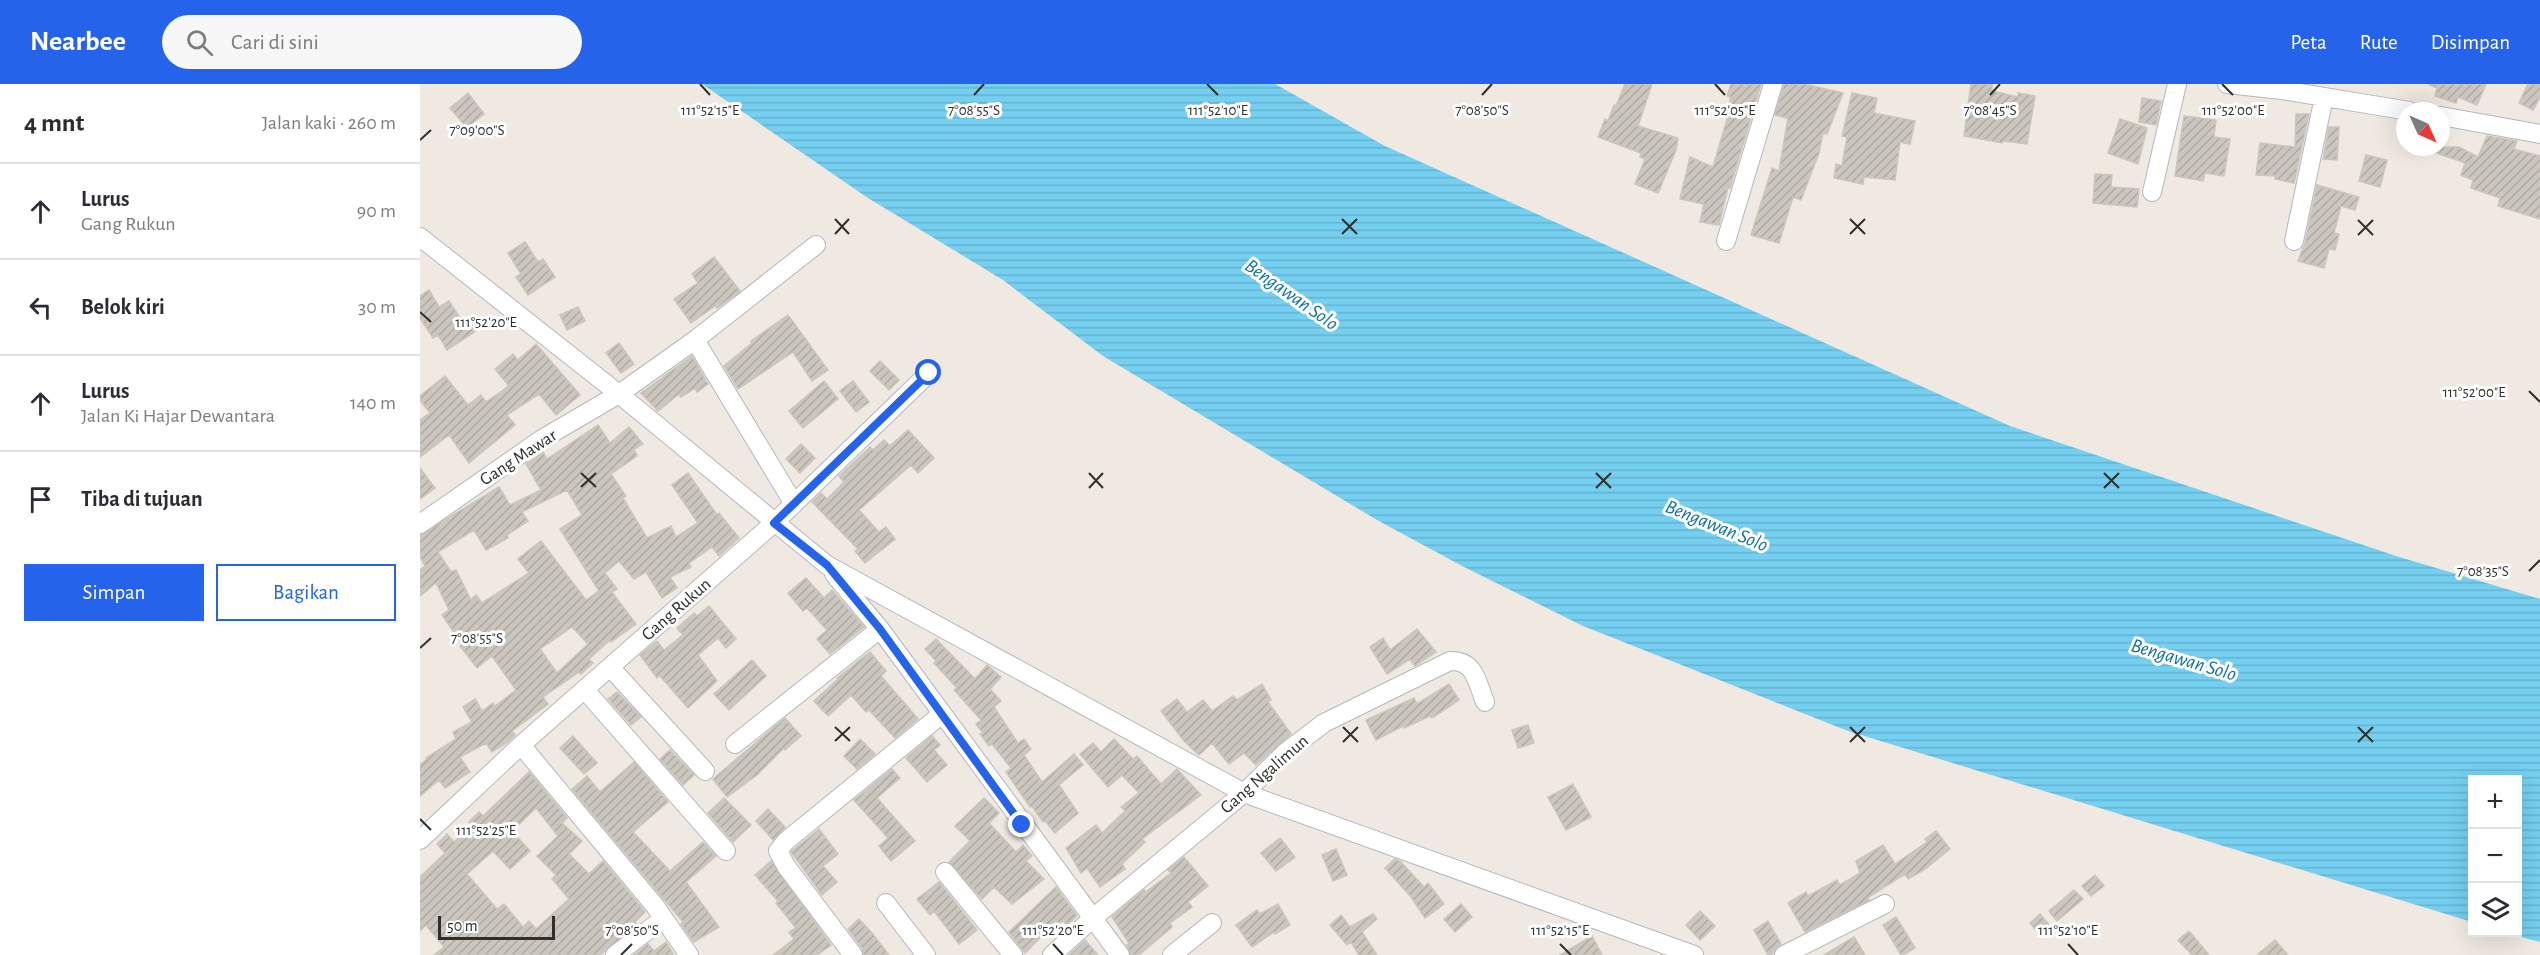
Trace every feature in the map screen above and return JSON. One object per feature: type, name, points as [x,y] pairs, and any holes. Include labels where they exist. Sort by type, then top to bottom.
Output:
[{"type":"street","points":[[1726,241],[1773,84]]},
{"type":"street","points":[[2152,192],[2177,84]]},
{"type":"street","points":[[2227,84],[2396,109]]},
{"type":"street","points":[[2294,241],[2324,97]]},
{"type":"street","points":[[2450,118],[2540,134]]},
{"type":"street","points":[[420,237],[619,394],[827,565],[1244,793],[1316,817],[1694,955]]},
{"type":"street","name":"Gang Mawar","points":[[420,523],[532,445],[619,394],[695,340],[816,245]]},
{"type":"street","points":[[695,340],[794,504]]},
{"type":"street","name":"Gang Rukun","points":[[420,840],[521,745],[774,523],[929,373]]},
{"type":"street","points":[[827,565],[880,629],[1120,955]]},
{"type":"street","points":[[735,744],[880,629]]},
{"type":"street","name":"Gang Ngalimun","points":[[1052,955],[1093,918],[1244,793],[1286,752],[1324,723],[1450,661],[1461,660],[1470,666],[1485,702]]},
{"type":"street","points":[[610,667],[705,771]]},
{"type":"street","points":[[585,690],[726,851]]},
{"type":"street","points":[[853,955],[786,866],[778,851],[786,841],[942,714]]},
{"type":"street","points":[[521,745],[655,906],[689,955]]},
{"type":"street","points":[[945,872],[1013,955]]},
{"type":"street","points":[[886,903],[926,955]]},
{"type":"street","points":[[1784,955],[1885,904]]},
{"type":"street","points":[[615,955],[663,919]]},
{"type":"street","points":[[1172,955],[1212,923]]},
{"type":"water","name":"Bengawan Solo","points":[[702,84],[1275,84],[1385,146],[2010,426],[2396,556],[2540,599],[2540,942],[2521,937],[2522,775],[2468,775],[2468,921],[1848,731],[1583,626],[1464,567],[1377,520],[1103,356],[1003,280],[868,198]]},
{"type":"building","points":[[1625,84],[1652,84],[1638,126],[1678,138],[1676,150],[1658,193],[1635,184],[1645,159],[1640,157],[1641,153],[1598,137],[1605,119],[1608,121],[1614,105],[1616,106]]},
{"type":"building","points":[[1731,84],[1761,84],[1730,188],[1728,187],[1719,225],[1700,222],[1704,204],[1680,199],[1690,157],[1713,167],[1728,116],[1725,115],[1731,97],[1727,96]]},
{"type":"building","points":[[1784,84],[1804,84],[1843,93],[1827,134],[1823,133],[1819,153],[1801,200],[1793,197],[1779,243],[1751,235],[1772,168],[1779,171],[1788,118],[1775,115]]},
{"type":"building","points":[[1971,84],[1992,84],[1992,91],[2018,97],[2018,93],[2035,96],[2027,144],[2003,141],[2002,143],[1964,136]]},
{"type":"building","points":[[2428,84],[2486,84],[2477,105],[2458,97],[2456,103],[2435,96],[2437,88]]},
{"type":"building","points":[[2528,84],[2540,84],[2540,97],[2533,110],[2519,103]]},
{"type":"building","points":[[468,93],[484,114],[467,128],[450,108]]},
{"type":"building","points":[[1852,93],[1877,98],[1874,113],[1915,121],[1910,144],[1900,142],[1895,180],[1864,177],[1863,184],[1834,178],[1836,164],[1842,166],[1847,137],[1842,136]]},
{"type":"building","points":[[2142,98],[2161,101],[2156,125],[2139,122]]},
{"type":"building","points":[[2296,114],[2309,114],[2294,183],[2275,179],[2276,176],[2256,175],[2260,143],[2295,147]]},
{"type":"building","points":[[2184,116],[2216,120],[2214,137],[2230,139],[2224,176],[2205,173],[2203,181],[2175,176]]},
{"type":"building","points":[[2120,119],[2147,128],[2138,164],[2108,153]]},
{"type":"building","points":[[2329,127],[2339,127],[2337,160],[2323,159]]},
{"type":"building","points":[[2487,136],[2517,141],[2514,149],[2540,156],[2540,219],[2498,206],[2500,198],[2471,188],[2473,180],[2461,175],[2465,163],[2445,156],[2450,156],[2450,147],[2459,147],[2478,157]]},
{"type":"building","points":[[2366,155],[2387,160],[2380,187],[2359,181]]},
{"type":"building","points":[[2095,174],[2112,175],[2111,187],[2139,189],[2137,207],[2093,203]]},
{"type":"building","points":[[2317,185],[2359,197],[2355,210],[2341,206],[2334,233],[2339,234],[2335,250],[2329,249],[2324,268],[2298,261],[2305,243]]},
{"type":"building","points":[[525,242],[538,262],[543,259],[555,277],[528,295],[516,277],[521,274],[508,253]]},
{"type":"building","points":[[714,257],[740,291],[691,323],[674,299],[698,283],[692,274]]},
{"type":"building","points":[[429,290],[439,307],[449,301],[464,324],[475,317],[482,327],[447,350],[438,335],[433,338],[420,318],[420,296]]},
{"type":"building","points":[[578,307],[585,321],[567,330],[560,315]]},
{"type":"building","points":[[788,315],[828,370],[812,381],[793,352],[738,389],[724,366],[752,343],[751,341]]},
{"type":"building","points":[[619,343],[634,364],[621,373],[606,353]]},
{"type":"building","points":[[536,344],[580,395],[556,415],[539,394],[507,415],[515,425],[469,463],[449,435],[420,457],[420,420],[430,413],[420,400],[420,396],[445,376],[468,405],[481,395],[486,402],[509,386],[495,369],[513,354],[518,360]]},
{"type":"building","points":[[692,356],[708,384],[697,392],[695,388],[681,397],[679,394],[658,411],[641,393]]},
{"type":"building","points":[[880,361],[899,380],[889,390],[870,371]]},
{"type":"building","points":[[824,381],[838,399],[803,428],[789,411]]},
{"type":"building","points":[[853,381],[869,402],[856,412],[840,391]]},
{"type":"building","points":[[598,425],[610,443],[629,427],[643,444],[634,449],[637,456],[611,474],[626,496],[623,498],[647,538],[671,526],[676,537],[698,523],[672,485],[688,473],[717,515],[719,513],[739,538],[719,556],[712,547],[689,563],[691,567],[670,577],[677,588],[662,598],[646,572],[634,579],[619,561],[605,573],[617,589],[612,592],[636,624],[611,642],[610,640],[589,659],[593,663],[581,674],[579,672],[543,697],[548,704],[512,731],[515,735],[508,742],[492,752],[486,743],[460,757],[470,772],[445,788],[439,780],[420,796],[420,765],[426,758],[456,739],[453,732],[472,722],[463,707],[475,699],[482,711],[493,703],[495,706],[516,690],[492,656],[477,668],[460,646],[462,644],[442,615],[449,610],[436,583],[420,596],[420,570],[425,566],[420,556],[420,535],[499,487],[510,505],[541,490],[526,464],[543,452],[547,459]],"holes":[[[567,490],[582,515],[560,529],[599,591],[586,600],[541,541],[518,559],[529,573],[482,603],[476,595],[471,600],[456,570],[451,572],[438,552],[474,530],[486,550],[508,538],[507,535],[528,521],[522,512]],[[572,627],[588,644],[557,673],[540,649]]]},
{"type":"building","points":[[908,430],[934,458],[918,473],[911,465],[859,510],[879,532],[886,527],[895,539],[865,563],[855,551],[858,549],[812,502],[821,493],[827,499],[844,482],[839,476],[870,447],[873,450],[884,440],[890,446]]},
{"type":"building","points":[[801,444],[815,458],[800,473],[786,459]]},
{"type":"building","points":[[420,468],[435,488],[420,499]]},
{"type":"building","points":[[806,578],[824,598],[832,590],[864,627],[830,654],[817,639],[827,630],[807,608],[803,611],[788,593]]},
{"type":"building","points":[[709,606],[736,639],[726,648],[718,638],[698,655],[717,681],[688,708],[660,676],[657,678],[640,655],[657,641],[664,650],[683,635],[677,628],[694,613],[697,616]]},
{"type":"building","points":[[1417,629],[1436,652],[1415,666],[1410,659],[1387,674],[1370,647],[1383,638],[1390,650]]},
{"type":"building","points":[[936,639],[975,679],[987,665],[1001,677],[990,689],[1001,701],[994,707],[1018,743],[1024,739],[1031,749],[1024,755],[1042,782],[1074,754],[1083,765],[1059,785],[1078,813],[1055,833],[1045,821],[1043,822],[1032,806],[1030,807],[1006,772],[1011,768],[992,744],[989,746],[980,734],[983,733],[976,724],[981,720],[954,690],[957,688],[934,663],[936,661],[925,649]]},
{"type":"building","points":[[870,652],[886,671],[881,676],[918,719],[895,738],[869,710],[866,712],[851,695],[828,716],[814,701],[837,678]]},
{"type":"building","points":[[752,660],[766,676],[729,710],[714,694]]},
{"type":"building","points":[[1262,684],[1271,700],[1268,702],[1291,734],[1256,765],[1244,753],[1229,764],[1212,743],[1199,755],[1184,741],[1161,711],[1177,699],[1187,712],[1203,700],[1212,711],[1233,696],[1237,700]]},
{"type":"building","points":[[1449,684],[1459,700],[1432,718],[1430,716],[1404,728],[1403,726],[1376,740],[1366,720],[1414,698],[1417,704]]},
{"type":"building","points":[[617,692],[641,717],[631,725],[608,699]]},
{"type":"building","points":[[785,718],[801,736],[785,750],[784,748],[757,775],[727,797],[713,779]]},
{"type":"building","points":[[1528,725],[1534,743],[1518,748],[1512,730]]},
{"type":"building","points":[[573,736],[597,763],[584,774],[560,748]]},
{"type":"building","points":[[932,736],[940,745],[934,750],[947,765],[927,782],[906,758]]},
{"type":"building","points":[[860,739],[875,754],[857,769],[844,756]]},
{"type":"building","points":[[1114,739],[1133,759],[1137,756],[1161,784],[1177,769],[1201,795],[1142,839],[1145,842],[1122,864],[1125,869],[1100,887],[1087,868],[1081,873],[1066,848],[1096,825],[1102,833],[1125,811],[1121,807],[1139,793],[1122,775],[1108,787],[1080,754],[1093,743],[1101,752]]},
{"type":"building","points":[[670,750],[694,775],[683,785],[660,759]]},
{"type":"building","points":[[634,762],[668,802],[633,832],[670,871],[703,842],[716,856],[686,882],[719,927],[694,942],[681,924],[683,922],[572,789],[587,776],[600,792]]},
{"type":"building","points":[[892,769],[900,778],[877,798],[915,841],[891,861],[879,846],[888,838],[854,800]]},
{"type":"building","points":[[529,772],[567,818],[562,823],[582,841],[569,854],[589,874],[603,861],[645,912],[635,922],[637,925],[600,955],[434,955],[444,947],[426,925],[420,931],[420,877],[445,853],[437,844],[447,834],[454,842],[472,825],[469,822],[479,812],[483,816]],"holes":[[[536,808],[558,836],[537,856],[556,875],[552,879],[569,899],[536,929],[529,921],[523,927],[504,904],[497,909],[467,874],[493,851],[510,869],[530,851],[512,831]]]},
{"type":"building","points":[[1573,784],[1591,817],[1566,830],[1548,797]]},
{"type":"building","points":[[724,798],[751,825],[733,842],[708,813]]},
{"type":"building","points":[[984,798],[999,813],[989,823],[1016,852],[1023,845],[1032,856],[1026,861],[1044,879],[1012,904],[994,887],[982,899],[949,862],[970,841],[955,826]]},
{"type":"building","points":[[768,809],[785,827],[773,840],[756,821]]},
{"type":"building","points":[[819,829],[838,854],[823,866],[837,882],[822,895],[791,852]]},
{"type":"building","points":[[1936,831],[1950,849],[1924,870],[1908,879],[1905,874],[1867,898],[1869,900],[1805,932],[1788,903],[1806,892],[1808,896],[1837,880],[1840,885],[1860,873],[1856,861],[1883,845],[1895,864],[1927,842],[1925,839]]},
{"type":"building","points":[[1280,838],[1295,857],[1276,871],[1261,853]]},
{"type":"building","points":[[1336,849],[1347,875],[1333,881],[1322,855]]},
{"type":"building","points":[[1184,857],[1208,886],[1188,902],[1192,907],[1170,923],[1172,927],[1139,955],[1131,955],[1127,945],[1129,943],[1112,917],[1144,890],[1146,892],[1171,873],[1168,870]]},
{"type":"building","points":[[1395,859],[1401,862],[1424,887],[1428,883],[1444,904],[1425,918],[1411,897],[1385,868]]},
{"type":"building","points":[[771,861],[831,945],[817,955],[773,955],[794,939],[789,932],[796,928],[776,903],[778,901],[755,875]]},
{"type":"building","points":[[2095,875],[2104,886],[2091,896],[2082,886]]},
{"type":"building","points":[[939,882],[977,930],[959,944],[934,911],[930,915],[917,899]]},
{"type":"building","points":[[1056,887],[1077,916],[1067,925],[1063,920],[1047,935],[1045,933],[1025,953],[1009,932]]},
{"type":"building","points":[[2074,890],[2083,899],[2057,921],[2049,911]]},
{"type":"building","points":[[1278,904],[1290,925],[1275,934],[1274,932],[1252,947],[1236,925],[1257,910],[1260,914]]},
{"type":"building","points":[[1461,904],[1472,917],[1455,932],[1444,919]]},
{"type":"building","points":[[1700,911],[1715,926],[1700,940],[1686,925]]},
{"type":"building","points":[[1373,914],[1377,919],[1362,932],[1377,955],[1359,955],[1351,942],[1347,945],[1330,925],[1341,915],[1350,927]]},
{"type":"building","points":[[2040,914],[2049,925],[2039,934],[2030,923]]},
{"type":"building","points":[[1896,917],[1915,948],[1903,955],[1883,925]]},
{"type":"building","points":[[859,919],[889,955],[864,955],[862,948],[848,929]]},
{"type":"building","points":[[1768,921],[1781,944],[1771,955],[1768,955],[1754,930]]},
{"type":"building","points":[[2189,931],[2209,955],[2192,955],[2178,940]]},
{"type":"building","points":[[1592,936],[1602,955],[1560,955]]},
{"type":"building","points":[[1854,937],[1865,955],[1824,955]]},
{"type":"building","points":[[1085,940],[1098,955],[1069,955]]},
{"type":"building","points":[[2275,940],[2288,955],[2257,955]]},
{"type":"building","points":[[666,942],[674,955],[634,955],[648,944],[654,951]]},
{"type":"route","points":[[929,373],[774,523],[827,565],[880,629],[1022,825]]}]
